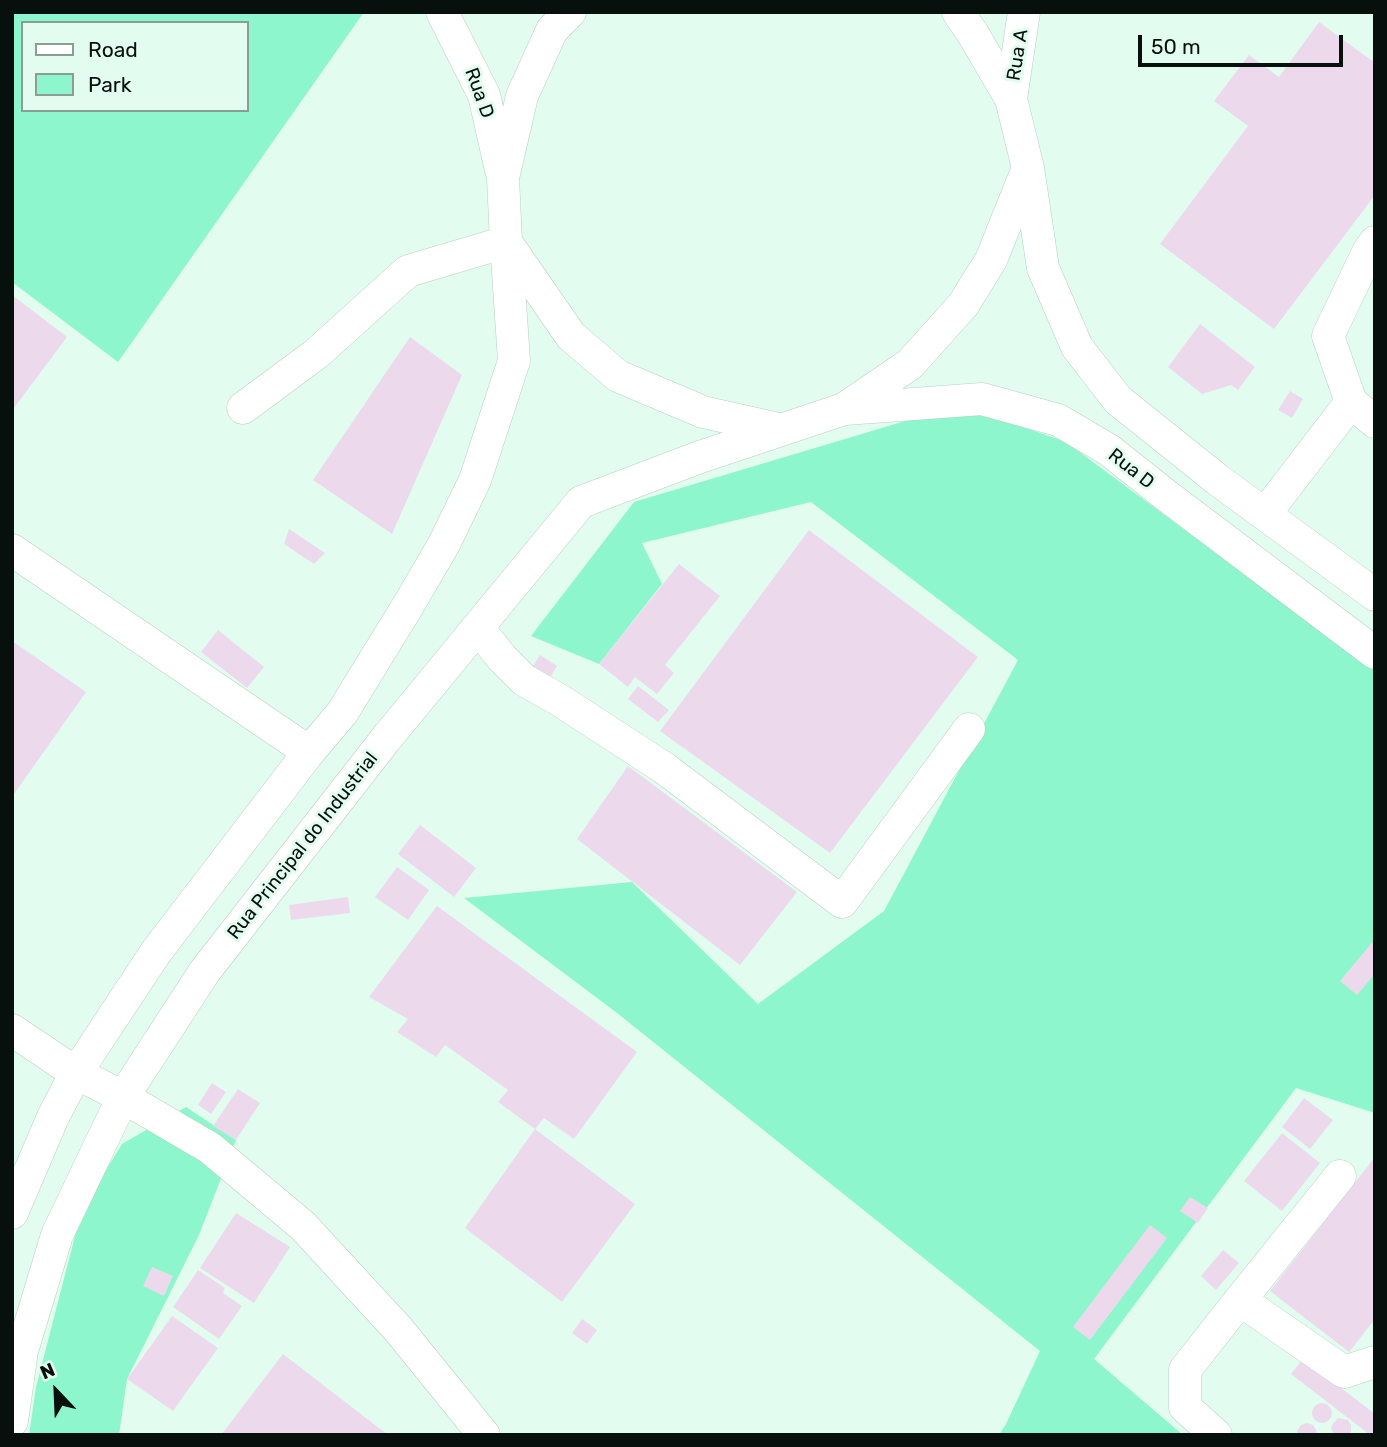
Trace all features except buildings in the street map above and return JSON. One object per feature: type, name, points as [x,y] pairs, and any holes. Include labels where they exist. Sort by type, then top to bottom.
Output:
[{"type":"street","name":"Rua D","points":[[442,12],[484,95],[503,178]]},
{"type":"street","points":[[12,1213],[53,1117],[76,1073],[156,952],[342,713],[444,544],[475,480],[514,361],[503,178],[522,96],[552,30],[570,12]]},
{"type":"street","points":[[958,12],[1011,99],[1028,168],[1043,268],[1077,347],[1118,400],[1218,480],[1375,594]]},
{"type":"street","name":"Rua A","points":[[1011,99],[1024,12]]},
{"type":"street","points":[[844,409],[910,363],[963,305],[991,260],[1028,168]]},
{"type":"street","points":[[243,408],[316,354],[408,271],[506,242]]},
{"type":"street","points":[[506,242],[571,335],[618,376],[704,412],[780,429]]},
{"type":"street","points":[[1375,242],[1328,336],[1351,402],[1375,422]]},
{"type":"street","name":"Rua D","points":[[844,409],[982,399],[1058,420],[1109,450],[1375,653]]},
{"type":"street","points":[[1265,514],[1351,402]]},
{"type":"street","name":"Rua Principal do Industrial","points":[[12,1421],[22,1351],[57,1235],[123,1097],[205,971],[385,740],[581,502],[700,457],[844,409]]},
{"type":"street","points":[[12,550],[309,752]]},
{"type":"street","points":[[478,628],[524,680],[664,768],[842,902],[968,729]]},
{"type":"street","points":[[12,1030],[76,1073],[210,1148],[303,1226],[398,1329],[484,1435]]},
{"type":"street","points":[[1216,1435],[1185,1407],[1185,1370],[1340,1177]]},
{"type":"street","points":[[1240,1300],[1344,1372],[1375,1362]]},
{"type":"green space","points":[[12,12],[364,12],[118,362],[12,282]]},
{"type":"green space","points":[[980,412],[1066,442],[1375,671],[1375,1113],[1296,1088],[1094,1359],[1183,1435],[999,1435],[1040,1351],[617,1013],[464,898],[632,882],[758,1004],[884,911],[1018,660],[811,502],[642,543],[662,584],[599,664],[531,636],[634,502],[912,419]]},
{"type":"green space","points":[[186,1107],[236,1140],[199,1235],[127,1379],[119,1435],[29,1435],[36,1387],[82,1209],[122,1144]]}]
